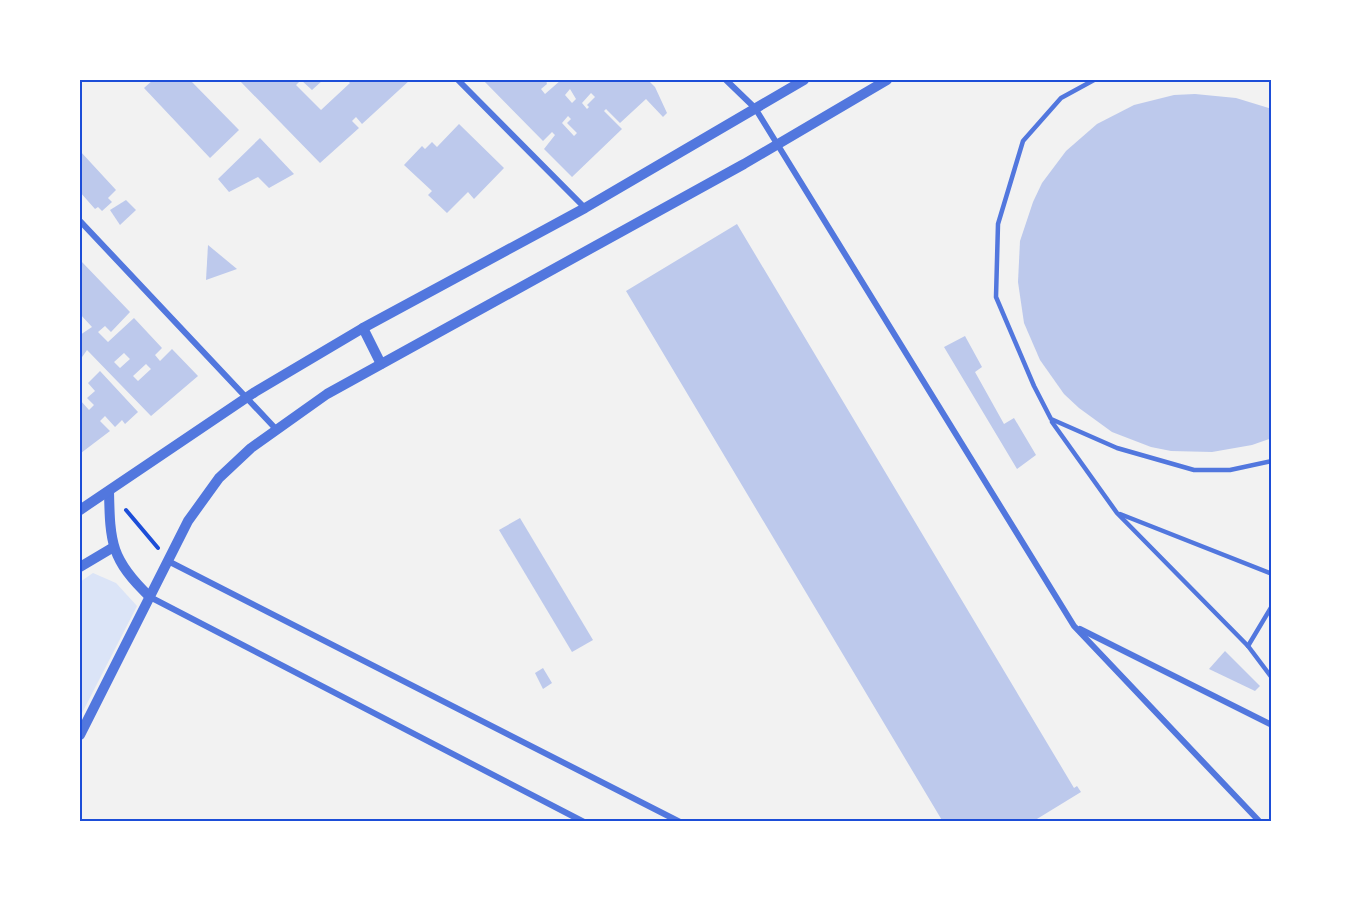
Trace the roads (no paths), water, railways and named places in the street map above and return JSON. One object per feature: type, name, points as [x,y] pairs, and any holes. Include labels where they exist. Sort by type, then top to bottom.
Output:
[{"type":"street","points":[[458,80],[585,208]]},
{"type":"street","points":[[726,80],[756,108],[1074,626],[1260,822]]},
{"type":"street","points":[[80,510],[246,398],[363,328],[585,208],[804,80]]},
{"type":"street","points":[[80,735],[188,522],[219,478],[275,428],[327,394],[777,144],[886,80]]},
{"type":"street","points":[[80,221],[275,428]]},
{"type":"street","points":[[363,328],[381,364]]},
{"type":"street","points":[[109,491],[112,548],[134,582],[150,597],[584,822]]},
{"type":"street","points":[[80,567],[112,548]]},
{"type":"street","points":[[168,561],[680,822]]},
{"type":"street","points":[[1074,626],[1272,725]]},
{"type":"lane","points":[[1094,80],[1061,98],[1023,141],[998,224],[996,297],[1034,386],[1051,419],[1118,513],[1248,646],[1272,678]]},
{"type":"lane","points":[[1051,419],[1117,448],[1194,470],[1230,470],[1272,461]]},
{"type":"lane","points":[[1118,513],[1272,574]]},
{"type":"lane","points":[[1248,646],[1272,606]]}]
